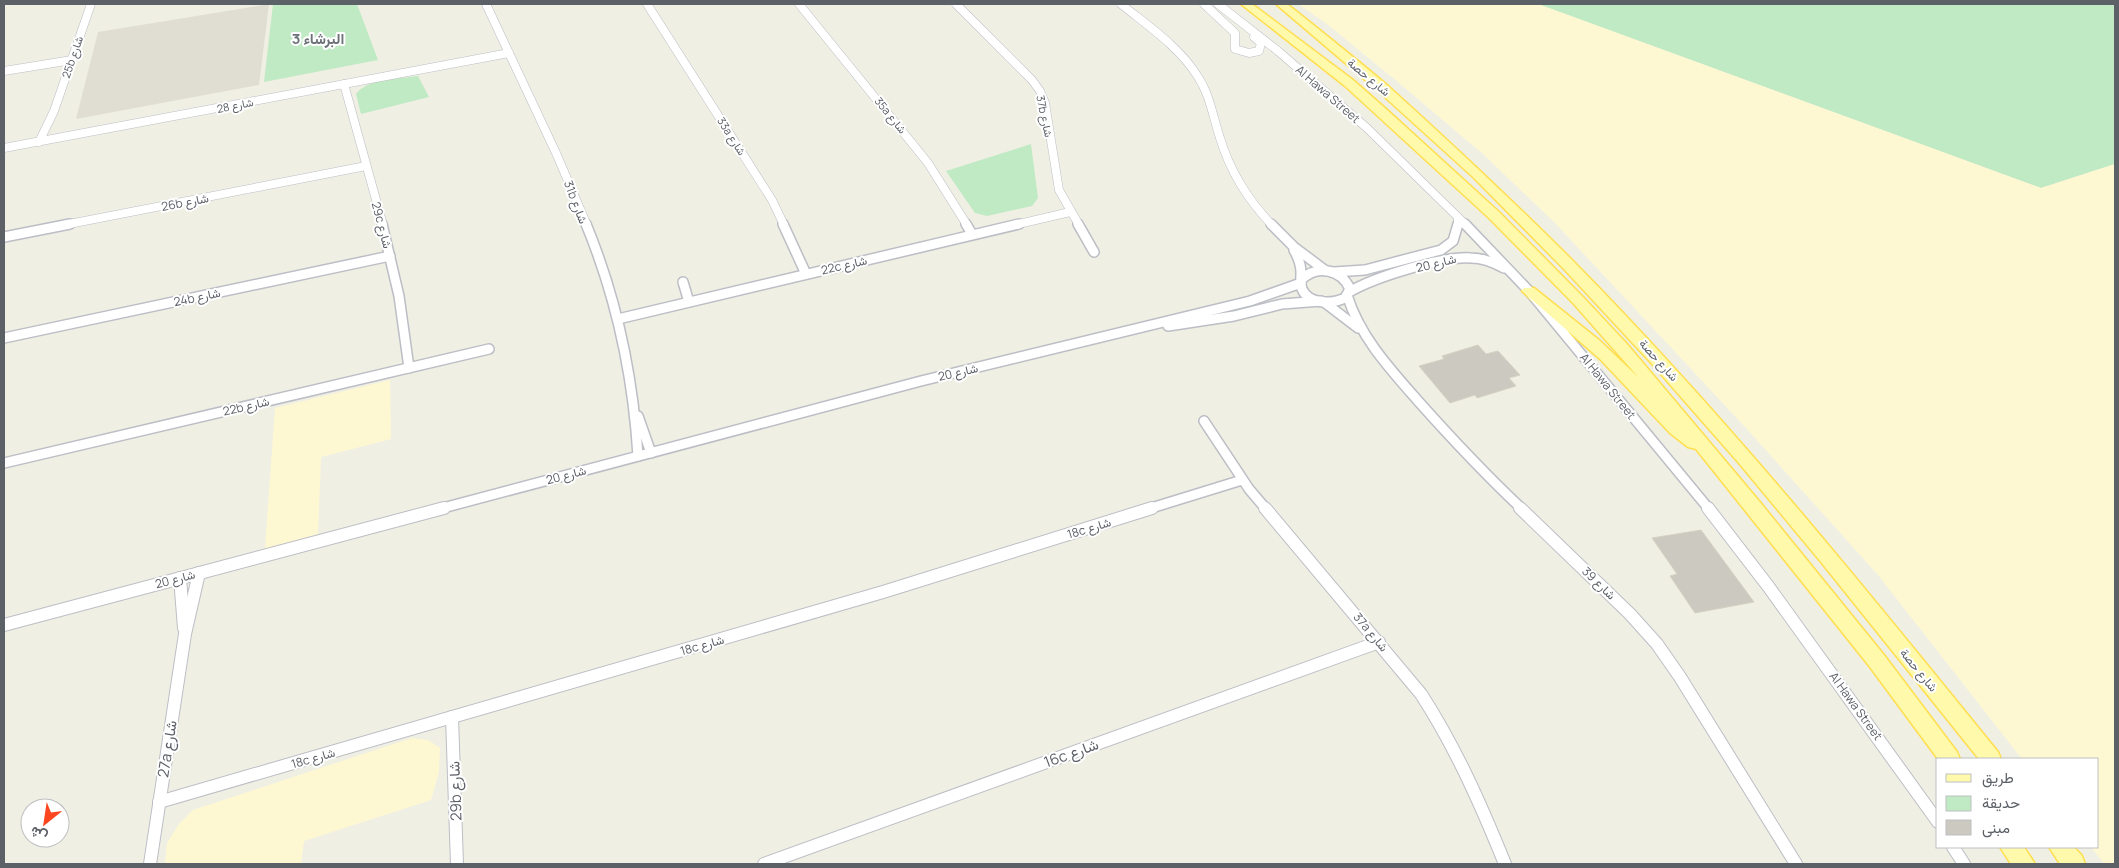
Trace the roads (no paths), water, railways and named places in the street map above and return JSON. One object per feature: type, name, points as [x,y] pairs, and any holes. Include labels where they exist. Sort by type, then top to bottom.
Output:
[{"type":"main road","name":"شارع حصة","points":[[1239,4],[1273,25]]},
{"type":"main road","name":"شارع حصة","points":[[1246,4],[1349,83],[1514,235],[1622,348],[1753,506],[1877,661],[1949,758]]},
{"type":"main road","name":"شارع حصة","points":[[1281,4],[1442,140],[1532,227],[1613,310],[1685,389],[1775,494],[1990,758]]},
{"type":"main road","points":[[1525,286],[1602,351],[1679,434],[1706,450]]},
{"type":"main road","points":[[2012,848],[2024,864]]},
{"type":"main road","points":[[2061,848],[2074,864]]},
{"type":"street","name":"25b شارع","points":[[39,142],[54,111],[91,4]]},
{"type":"street","name":"31b شارع","points":[[486,4],[567,177],[608,284],[618,319],[635,410],[638,456]]},
{"type":"street","name":"33a شارع","points":[[647,4],[772,200],[806,274]]},
{"type":"street","name":"35a شارع","points":[[799,4],[928,162],[972,234]]},
{"type":"street","name":"37b شارع","points":[[956,4],[1032,80],[1040,91],[1045,103],[1056,179],[1070,212],[1094,252]]},
{"type":"street","points":[[1121,4],[1159,35],[1193,69],[1207,93],[1222,147],[1233,171],[1255,203],[1293,247],[1329,271],[1345,279],[1349,286],[1348,294],[1337,301],[1322,302],[1308,295],[1302,289],[1299,263],[1293,247]]},
{"type":"street","points":[[1204,4],[1233,30],[1236,36],[1234,45],[1236,49],[1249,53],[1259,51],[1261,47],[1259,41],[1219,5]]},
{"type":"street","name":"Al Hawa Street","points":[[1219,5],[1278,51],[1367,128],[1525,286],[1701,499],[1744,554],[1818,653],[1936,819]]},
{"type":"street","name":"شارع 28","points":[[4,148],[508,51]]},
{"type":"street","points":[[4,71],[72,60]]},
{"type":"street","name":"29c شارع","points":[[344,84],[390,256],[403,320],[409,368]]},
{"type":"street","name":"25b شارع","points":[[50,140],[54,111]]},
{"type":"street","name":"26b شارع","points":[[4,238],[366,166]]},
{"type":"street","name":"22c شارع","points":[[618,319],[1070,212]]},
{"type":"street","name":"شارع 20","points":[[1329,271],[1365,270],[1441,250],[1451,244],[1457,236],[1458,218]]},
{"type":"street","name":"24b شارع","points":[[4,338],[390,256]]},
{"type":"street","name":"شارع 20","points":[[1348,294],[1373,280],[1451,258],[1466,257],[1498,264],[1525,286]]},
{"type":"street","points":[[1301,281],[1308,273],[1329,271]]},
{"type":"street","name":"شارع 20","points":[[4,625],[921,381],[1250,301],[1301,281]]},
{"type":"street","points":[[683,282],[689,302]]},
{"type":"street","name":"شارع 39","points":[[1348,294],[1353,314],[1363,332],[1409,390],[1454,441],[1630,614],[1657,644],[1680,677],[1796,864]]},
{"type":"street","name":"شارع 20","points":[[1130,331],[1234,316],[1282,304],[1322,302]]},
{"type":"street","name":"شارع 39","points":[[1322,302],[1363,332]]},
{"type":"street","name":"22b شارع","points":[[4,464],[489,349]]},
{"type":"street","name":"31b شارع","points":[[635,410],[651,453]]},
{"type":"street","name":"37a شارع","points":[[1204,421],[1242,480],[1406,674],[1440,723],[1474,790],[1505,864]]},
{"type":"street","name":"18c شارع","points":[[159,802],[883,592],[1242,480]]},
{"type":"street","name":"27a شارع","points":[[150,864],[184,634],[198,573]]},
{"type":"street","name":"27a شارع","points":[[180,578],[184,634]]},
{"type":"street","name":"16c شارع","points":[[764,864],[1379,642]]},
{"type":"street","name":"29b شارع","points":[[452,717],[457,864]]},
{"type":"street","points":[[1954,848],[1964,864]]},
{"type":"district","name":"البرشاء 3","points":[[318,38]]}]
